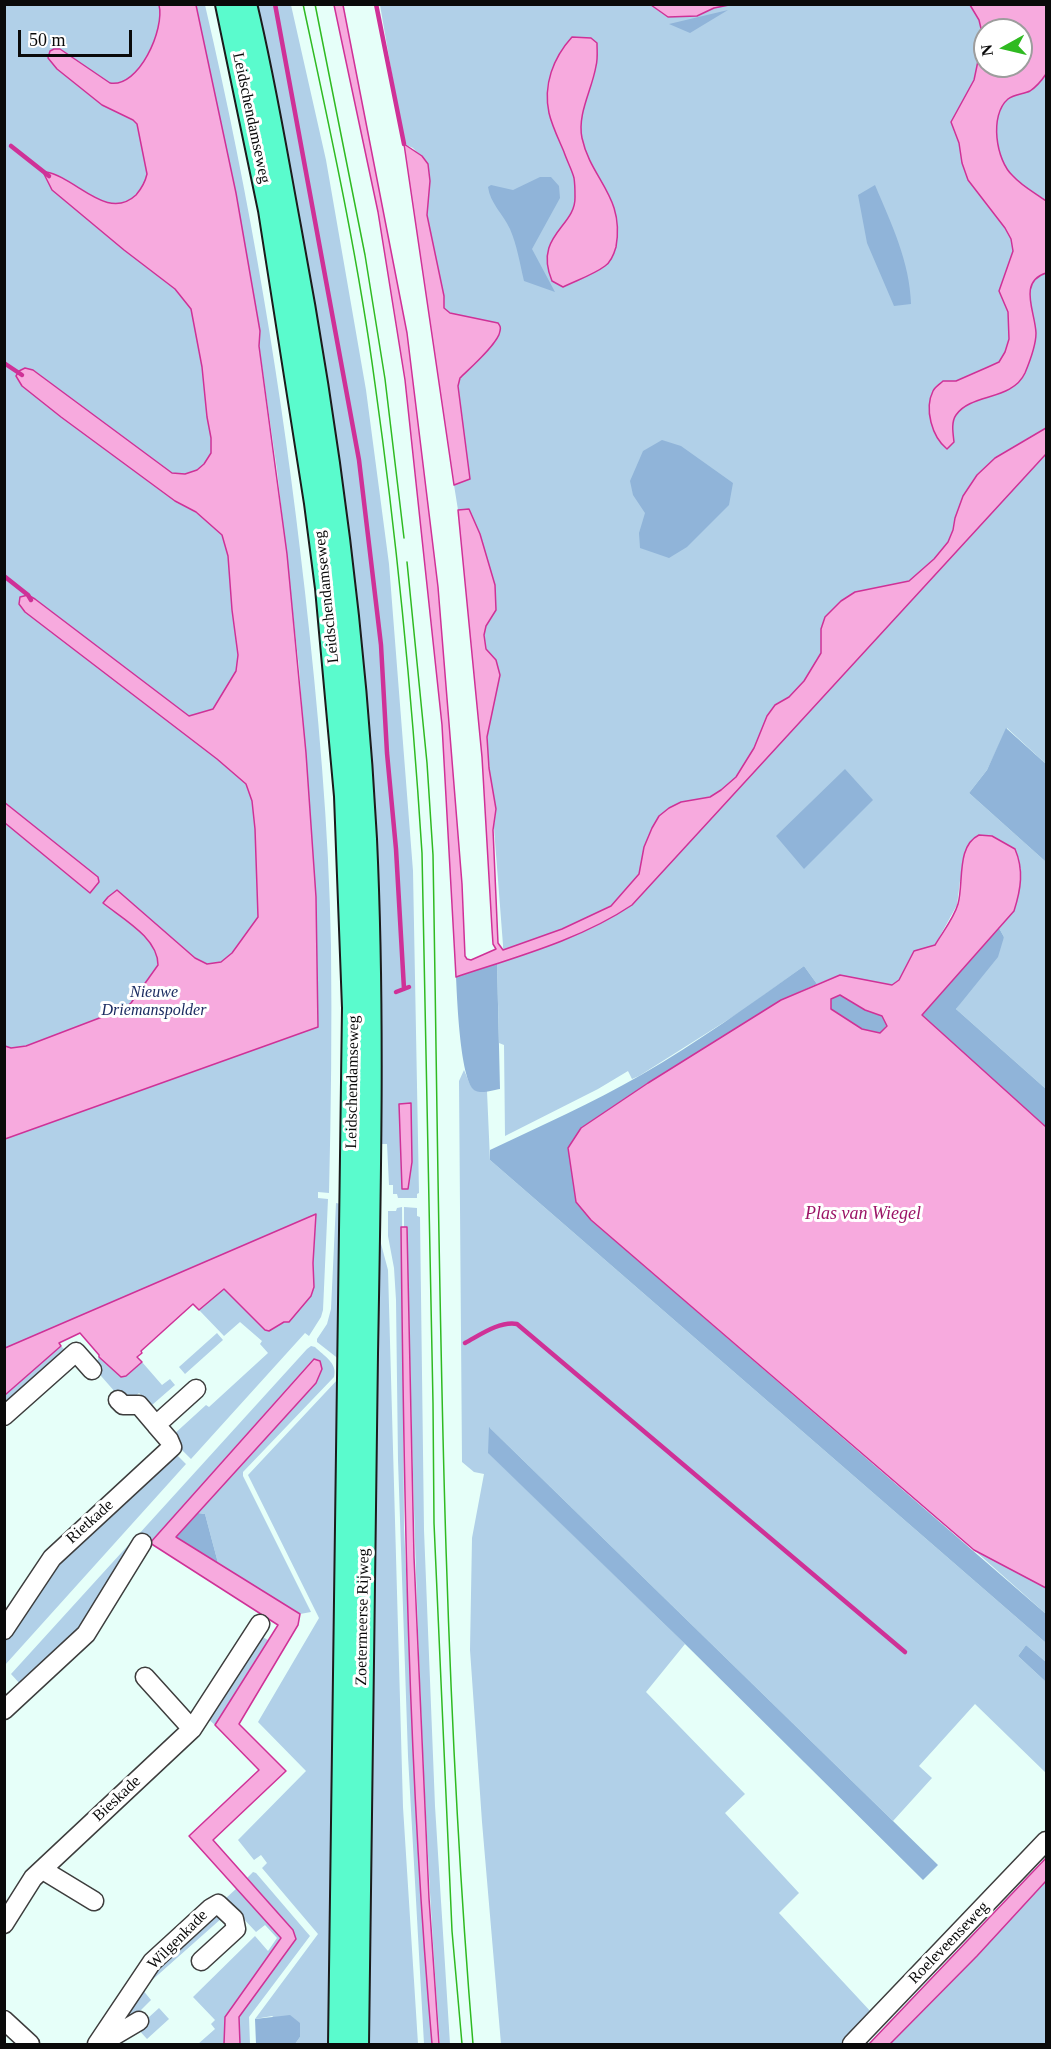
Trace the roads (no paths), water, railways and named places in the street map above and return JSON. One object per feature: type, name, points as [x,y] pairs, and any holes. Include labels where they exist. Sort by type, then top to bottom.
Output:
[{"type":"main road","name":"Leidschendamseweg","points":[[227,4],[270,210],[327,588],[346,796],[360,1194]]},
{"type":"main road","name":"Leidschendamseweg","points":[[245,4],[257,55],[305,310],[331,476],[354,681],[365,841],[370,1005],[360,1194]]},
{"type":"main road","name":"Zoetermeerse Rijweg","points":[[340,2044],[360,1194]]},
{"type":"main road","name":"Zoetermeerse Rijweg","points":[[357,2044],[360,1194]]},
{"type":"street","points":[[4,1416],[76,1352],[92,1370]]},
{"type":"street","points":[[156,1425],[196,1389]]},
{"type":"street","name":"Rietkade","points":[[4,1630],[52,1558],[172,1447],[170,1440],[139,1406],[123,1405],[118,1400]]},
{"type":"street","points":[[4,1710],[86,1634],[142,1544]]},
{"type":"street","name":"Bieskade","points":[[4,1924],[33,1878],[192,1729],[260,1624]]},
{"type":"street","points":[[145,1677],[192,1729]]},
{"type":"street","name":"Roeleveenseweg","points":[[852,2044],[1047,1841]]},
{"type":"street","points":[[43,1869],[94,1901]]},
{"type":"street","name":"Wilgenkade","points":[[99,2044],[152,1962],[218,1904],[234,1919],[236,1929],[201,1961]]},
{"type":"street","points":[[4,2020],[30,2044]]},
{"type":"street","name":"Wilgenkade","points":[[99,2044],[139,2021]]},
{"type":"water","points":[[159,5],[196,5],[236,193],[260,331],[259,346],[287,554],[306,753],[316,897],[318,1027],[5,1139],[5,1046],[11,1048],[26,1046],[123,1009],[131,1003],[158,965],[152,946],[146,938],[103,903],[108,897],[117,890],[195,958],[207,964],[221,962],[232,953],[258,917],[255,829],[252,801],[246,784],[217,759],[25,612],[19,604],[20,597],[28,595],[35,599],[189,716],[213,709],[236,671],[238,655],[228,556],[222,535],[196,512],[175,501],[61,417],[22,386],[16,376],[25,368],[33,370],[172,473],[185,474],[197,470],[211,453],[202,367],[191,309],[175,289],[52,190],[44,174],[46,172],[57,176],[91,196],[114,204],[125,202],[142,188],[147,174],[137,124],[102,105],[57,69],[48,58],[50,51],[60,49],[110,83],[121,82],[140,67],[148,55],[158,28]]},
{"type":"water","points":[[334,5],[343,5],[407,333],[438,587],[467,959],[471,960],[496,949],[493,944],[482,757],[458,510],[469,509],[480,534],[495,585],[496,610],[486,626],[484,635],[486,649],[496,660],[500,675],[487,737],[489,768],[496,809],[493,830],[498,943],[503,950],[562,929],[611,906],[639,874],[644,847],[659,816],[681,802],[710,797],[736,777],[754,748],[767,716],[775,705],[789,697],[804,681],[821,653],[821,629],[825,617],[841,601],[855,592],[909,581],[934,559],[948,542],[963,496],[977,475],[995,458],[1046,428],[1046,454],[632,905],[569,938],[456,977],[442,725],[405,380],[378,212]]},
{"type":"water","points":[[651,5],[729,5],[714,8],[697,16],[668,17]]},
{"type":"water","points":[[970,5],[1046,5],[1046,74],[1030,91],[1008,99],[1002,106],[997,126],[999,149],[1007,169],[1020,183],[1046,201],[1046,273],[1037,277],[1030,290],[1036,338],[1025,373],[1019,382],[1001,393],[963,408],[954,418],[954,442],[947,449],[937,437],[931,422],[929,406],[933,391],[943,381],[956,381],[999,362],[1009,339],[1008,312],[999,291],[1013,251],[1011,239],[968,180],[951,122],[974,78],[1033,78],[1033,18],[978,18]]},
{"type":"water","points":[[572,37],[591,38],[597,43],[597,63],[583,111],[581,129],[586,153],[612,201],[617,229],[616,247],[607,264],[563,287],[552,281],[548,253],[551,242],[574,207],[575,183],[550,118],[547,92],[555,63]]},
{"type":"water","points":[[404,144],[422,156],[428,164],[430,181],[427,215],[444,296],[444,308],[450,313],[498,323],[500,328],[495,342],[460,378],[458,386],[470,479],[454,485]]},
{"type":"water","points":[[4,802],[98,877],[99,882],[90,893],[5,823]]},
{"type":"water","name":"Plas van Wiegel","points":[[979,835],[992,836],[1015,849],[1020,864],[1020,887],[1014,911],[922,1015],[1046,1127],[1046,1588],[974,1550],[591,1220],[576,1202],[568,1148],[581,1128],[781,1000],[840,975],[892,985],[899,980],[914,951],[935,945],[954,915],[960,895],[964,856],[972,840]],"holes":[[[840,995],[865,1010],[882,1016],[887,1026],[880,1033],[862,1029],[831,1009],[831,999]]]},
{"type":"water","points":[[411,1103],[412,1162],[408,1189],[402,1189],[399,1104]]},
{"type":"water","points":[[316,1214],[314,1287],[311,1296],[289,1322],[284,1322],[269,1331],[265,1330],[224,1289],[199,1310],[193,1304],[141,1351],[142,1353],[137,1357],[142,1362],[126,1376],[121,1377],[99,1357],[80,1333],[59,1343],[61,1346],[5,1395],[5,1348]]},
{"type":"water","points":[[401,1227],[407,1227],[414,1557],[429,1898],[439,2044],[432,2044],[412,1738]]},
{"type":"water","points":[[314,1359],[320,1361],[322,1369],[316,1383],[176,1537],[300,1614],[298,1625],[239,1724],[286,1771],[213,1840],[293,1930],[296,1939],[239,2017],[240,2044],[224,2044],[225,2017],[281,1938],[189,1836],[259,1770],[215,1725],[278,1625],[150,1543]]},
{"type":"water","points":[[1046,1858],[1046,1881],[977,1956],[890,2044],[869,2044]]},
{"type":"waterway","points":[[275,4],[359,460],[381,645],[404,989]]},
{"type":"waterway","points":[[376,4],[404,144]]},
{"type":"waterway","points":[[11,146],[49,176]]},
{"type":"waterway","points":[[4,363],[22,375]]},
{"type":"waterway","points":[[4,576],[31,600]]},
{"type":"waterway","points":[[396,992],[409,987]]},
{"type":"waterway","points":[[465,1343],[497,1327],[517,1324],[905,1652]]},
{"type":"tram line","points":[[303,4],[343,193],[368,336],[397,560],[414,735],[422,853],[434,1523],[452,1931],[462,2044]]},
{"type":"tram line","points":[[315,4],[365,255],[385,379],[404,538]]},
{"type":"tram line","points":[[407,562],[427,763],[433,855],[443,1450],[448,1599],[462,1896],[473,2044]]},
{"type":"park label","name":"Nieuwe Driemanspolder","points":[[154,1002]]}]
